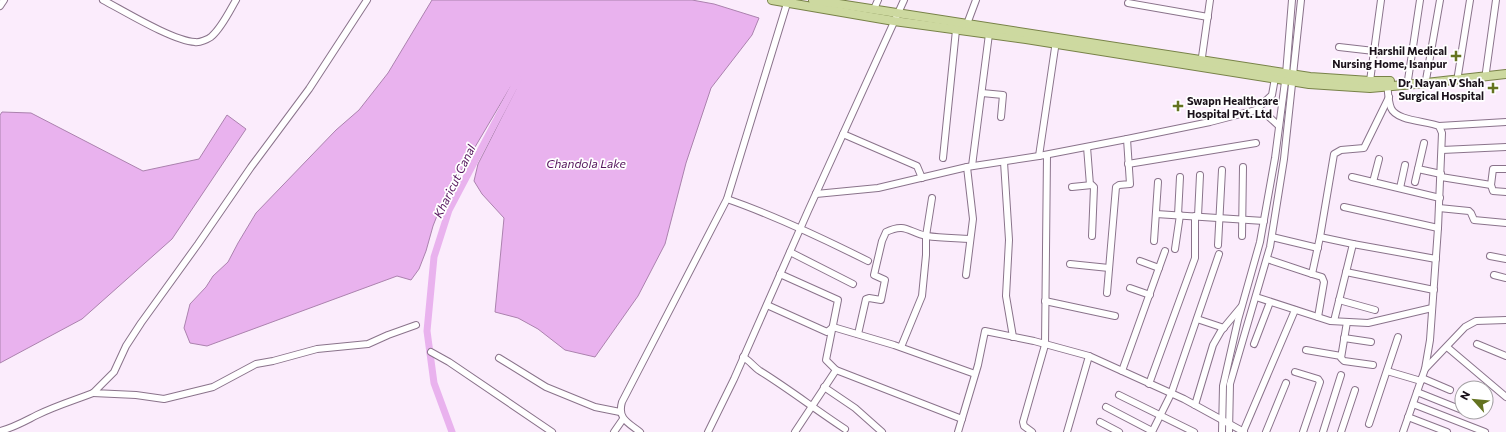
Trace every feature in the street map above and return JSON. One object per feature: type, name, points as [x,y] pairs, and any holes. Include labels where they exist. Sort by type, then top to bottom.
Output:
[{"type":"main road","points":[[772,0],[788,1],[894,21],[1056,42],[1370,88],[1408,80],[1426,80],[1506,70]]},
{"type":"main road","points":[[813,0],[834,2],[967,24],[1056,42]]},
{"type":"main road","points":[[1200,64],[1275,78],[1310,77],[1370,81],[1387,84],[1506,74]]},
{"type":"street","points":[[0,6],[4,0]]},
{"type":"street","points":[[103,0],[163,31],[196,43],[211,37],[220,27],[236,0]]},
{"type":"street","points":[[93,393],[114,372],[126,346],[137,329],[251,167],[309,89],[367,0]]},
{"type":"street","points":[[874,9],[878,0]]},
{"type":"street","points":[[708,432],[767,305],[904,0]]},
{"type":"street","points":[[967,24],[976,0]]},
{"type":"street","points":[[1200,64],[1210,0]]},
{"type":"street","points":[[1229,432],[1230,384],[1267,259],[1272,237],[1284,160],[1292,0]]},
{"type":"street","points":[[1222,432],[1223,386],[1242,306],[1260,242],[1301,0]]},
{"type":"street","points":[[1370,81],[1381,0]]},
{"type":"street","points":[[1408,80],[1420,0]]},
{"type":"street","points":[[1426,80],[1440,0]]},
{"type":"street","points":[[1458,75],[1470,0]]},
{"type":"street","points":[[1486,72],[1496,0]]},
{"type":"street","points":[[640,432],[623,419],[620,412],[622,402],[727,198],[788,1]]},
{"type":"street","points":[[1128,3],[1208,17]]},
{"type":"street","points":[[943,158],[956,30]]},
{"type":"street","points":[[966,275],[973,218],[970,166],[982,92],[989,34]]},
{"type":"street","points":[[1039,156],[1056,42]]},
{"type":"street","points":[[1339,47],[1374,51]]},
{"type":"street","points":[[816,194],[878,188],[970,166],[1039,156],[1210,122],[1256,110],[1272,95],[1275,78]]},
{"type":"street","points":[[1387,84],[1391,108],[1395,114],[1402,118],[1433,123],[1440,126],[1506,122]]},
{"type":"street","points":[[982,92],[1003,94],[1001,118]]},
{"type":"street","points":[[1312,274],[1318,248],[1334,154],[1341,150],[1364,148],[1389,97]]},
{"type":"street","points":[[1256,110],[1268,116],[1279,126]]},
{"type":"street","points":[[1405,431],[1408,417],[1425,370],[1434,290],[1440,208],[1442,133],[1440,126]]},
{"type":"street","points":[[843,134],[917,166],[922,178]]},
{"type":"street","points":[[1107,293],[1116,188],[1119,185],[1130,184],[1127,139]]},
{"type":"street","points":[[1128,164],[1256,143]]},
{"type":"street","points":[[1415,182],[1424,143]]},
{"type":"street","points":[[1087,147],[1090,185],[1094,187],[1092,236]]},
{"type":"street","points":[[1442,150],[1506,148]]},
{"type":"street","points":[[1032,432],[1024,426],[1023,422],[1045,345],[1047,154]]},
{"type":"street","points":[[1373,182],[1379,158]]},
{"type":"street","points":[[1004,162],[1009,240],[1006,296],[1013,337]]},
{"type":"street","points":[[1400,188],[1405,165]]},
{"type":"street","points":[[1242,236],[1243,167]]},
{"type":"street","points":[[1418,169],[1491,185]]},
{"type":"street","points":[[1506,169],[1493,169],[1491,185],[1493,191],[1506,192]]},
{"type":"street","points":[[1218,245],[1222,170]]},
{"type":"street","points":[[1148,384],[1195,258],[1196,216],[1200,175]]},
{"type":"street","points":[[1175,249],[1179,215],[1180,177]]},
{"type":"street","points":[[1352,177],[1440,198]]},
{"type":"street","points":[[1154,241],[1158,182]]},
{"type":"street","points":[[1072,187],[1090,185]]},
{"type":"street","points":[[727,198],[758,209],[801,228],[868,261]]},
{"type":"street","points":[[901,347],[922,296],[926,255],[926,236],[932,198]]},
{"type":"street","points":[[1344,207],[1438,228]]},
{"type":"street","points":[[1440,208],[1471,212],[1474,220],[1506,223]]},
{"type":"street","points":[[1156,214],[1264,221]]},
{"type":"street","points":[[858,334],[866,299],[869,298],[880,300],[885,280],[874,275],[882,241],[886,232],[898,227],[909,229],[926,236],[970,240]]},
{"type":"street","points":[[1272,237],[1318,248]]},
{"type":"street","points":[[1320,237],[1436,259]]},
{"type":"street","points":[[1334,322],[1353,244]]},
{"type":"street","points":[[1122,371],[1165,251]]},
{"type":"street","points":[[790,252],[853,284]]},
{"type":"street","points":[[1106,407],[1154,431],[1171,394],[1219,254]]},
{"type":"street","points":[[1490,256],[1506,259]]},
{"type":"street","points":[[1267,259],[1322,277],[1324,282],[1318,317]]},
{"type":"street","points":[[1140,261],[1159,268]]},
{"type":"street","points":[[1070,264],[1109,268]]},
{"type":"street","points":[[1346,272],[1434,290]]},
{"type":"street","points":[[780,274],[838,300],[826,360],[836,370],[962,419]]},
{"type":"street","points":[[1494,275],[1506,278]]},
{"type":"street","points":[[1130,288],[1150,295]]},
{"type":"street","points":[[1256,297],[1334,322],[1368,324],[1432,308]]},
{"type":"street","points":[[1339,300],[1375,310]]},
{"type":"street","points":[[1045,301],[1116,316]]},
{"type":"street","points":[[1254,344],[1270,302]]},
{"type":"street","points":[[767,305],[827,332],[833,327]]},
{"type":"street","points":[[1195,405],[1213,345],[1224,328],[1242,306]]},
{"type":"street","points":[[958,432],[975,374],[985,331],[1089,356],[1195,405],[1244,432],[1295,310]]},
{"type":"street","points":[[1197,319],[1224,328]]},
{"type":"street","points":[[1425,370],[1466,327],[1476,321],[1506,320]]},
{"type":"street","points":[[1347,322],[1341,358],[1344,361],[1373,365]]},
{"type":"street","points":[[0,431],[9,429],[38,414],[93,393],[136,395],[164,399],[213,387],[256,364],[317,349],[368,344],[388,335],[416,326]]},
{"type":"street","points":[[833,327],[901,347],[975,374]]},
{"type":"street","points":[[1369,424],[1398,337]]},
{"type":"street","points":[[1344,338],[1371,342]]},
{"type":"street","points":[[1477,344],[1506,356]]},
{"type":"street","points":[[1447,347],[1506,397]]},
{"type":"street","points":[[1306,350],[1341,356]]},
{"type":"street","points":[[431,352],[449,362],[552,432]]},
{"type":"street","points":[[1067,432],[1089,356]]},
{"type":"street","points":[[743,357],[759,370],[776,380],[845,429]]},
{"type":"street","points":[[499,358],[546,387],[595,407],[620,412]]},
{"type":"street","points":[[795,432],[836,370]]},
{"type":"street","points":[[1387,371],[1421,379],[1450,390]]},
{"type":"street","points":[[1295,372],[1318,379],[1320,382],[1303,432]]},
{"type":"street","points":[[1323,432],[1340,375]]},
{"type":"street","points":[[1266,432],[1286,383]]},
{"type":"street","points":[[824,387],[854,408],[882,432]]},
{"type":"street","points":[[1341,432],[1355,390]]},
{"type":"street","points":[[1417,392],[1454,407]]},
{"type":"street","points":[[1119,395],[1194,432]]},
{"type":"street","points":[[1413,404],[1485,432]]},
{"type":"street","points":[[1408,417],[1447,432]]},
{"type":"street","points":[[614,432],[623,419]]},
{"type":"street","points":[[1100,422],[1120,432]]},
{"type":"water","name":"Chandola Lake","points":[[432,0],[692,0],[714,4],[759,18],[752,35],[711,88],[686,163],[665,244],[638,296],[595,357],[565,350],[538,329],[518,318],[495,312],[504,218],[482,194],[474,181],[478,164],[516,89],[511,86],[442,203],[419,269],[411,280],[397,276],[207,346],[190,343],[184,328],[190,304],[206,287],[213,276],[228,262],[256,213],[336,130],[359,110],[388,73]]},
{"type":"water","points":[[2,112],[31,113],[143,171],[199,159],[227,115],[246,129],[172,239],[82,319],[0,363],[0,115]]},
{"type":"waterway","name":"Kharicut Canal","points":[[452,432],[434,383],[427,331],[434,257],[449,210],[518,79]]},
{"type":"place","name":"Harshil Medical Nursing Home, Isanpur","points":[[1456,56]]},
{"type":"place","name":"Dr, Nayan V Shah Surgical Hospital","points":[[1493,88]]},
{"type":"place","name":"Swapn Healthcare Hospital Pvt. Ltd","points":[[1178,106]]}]
